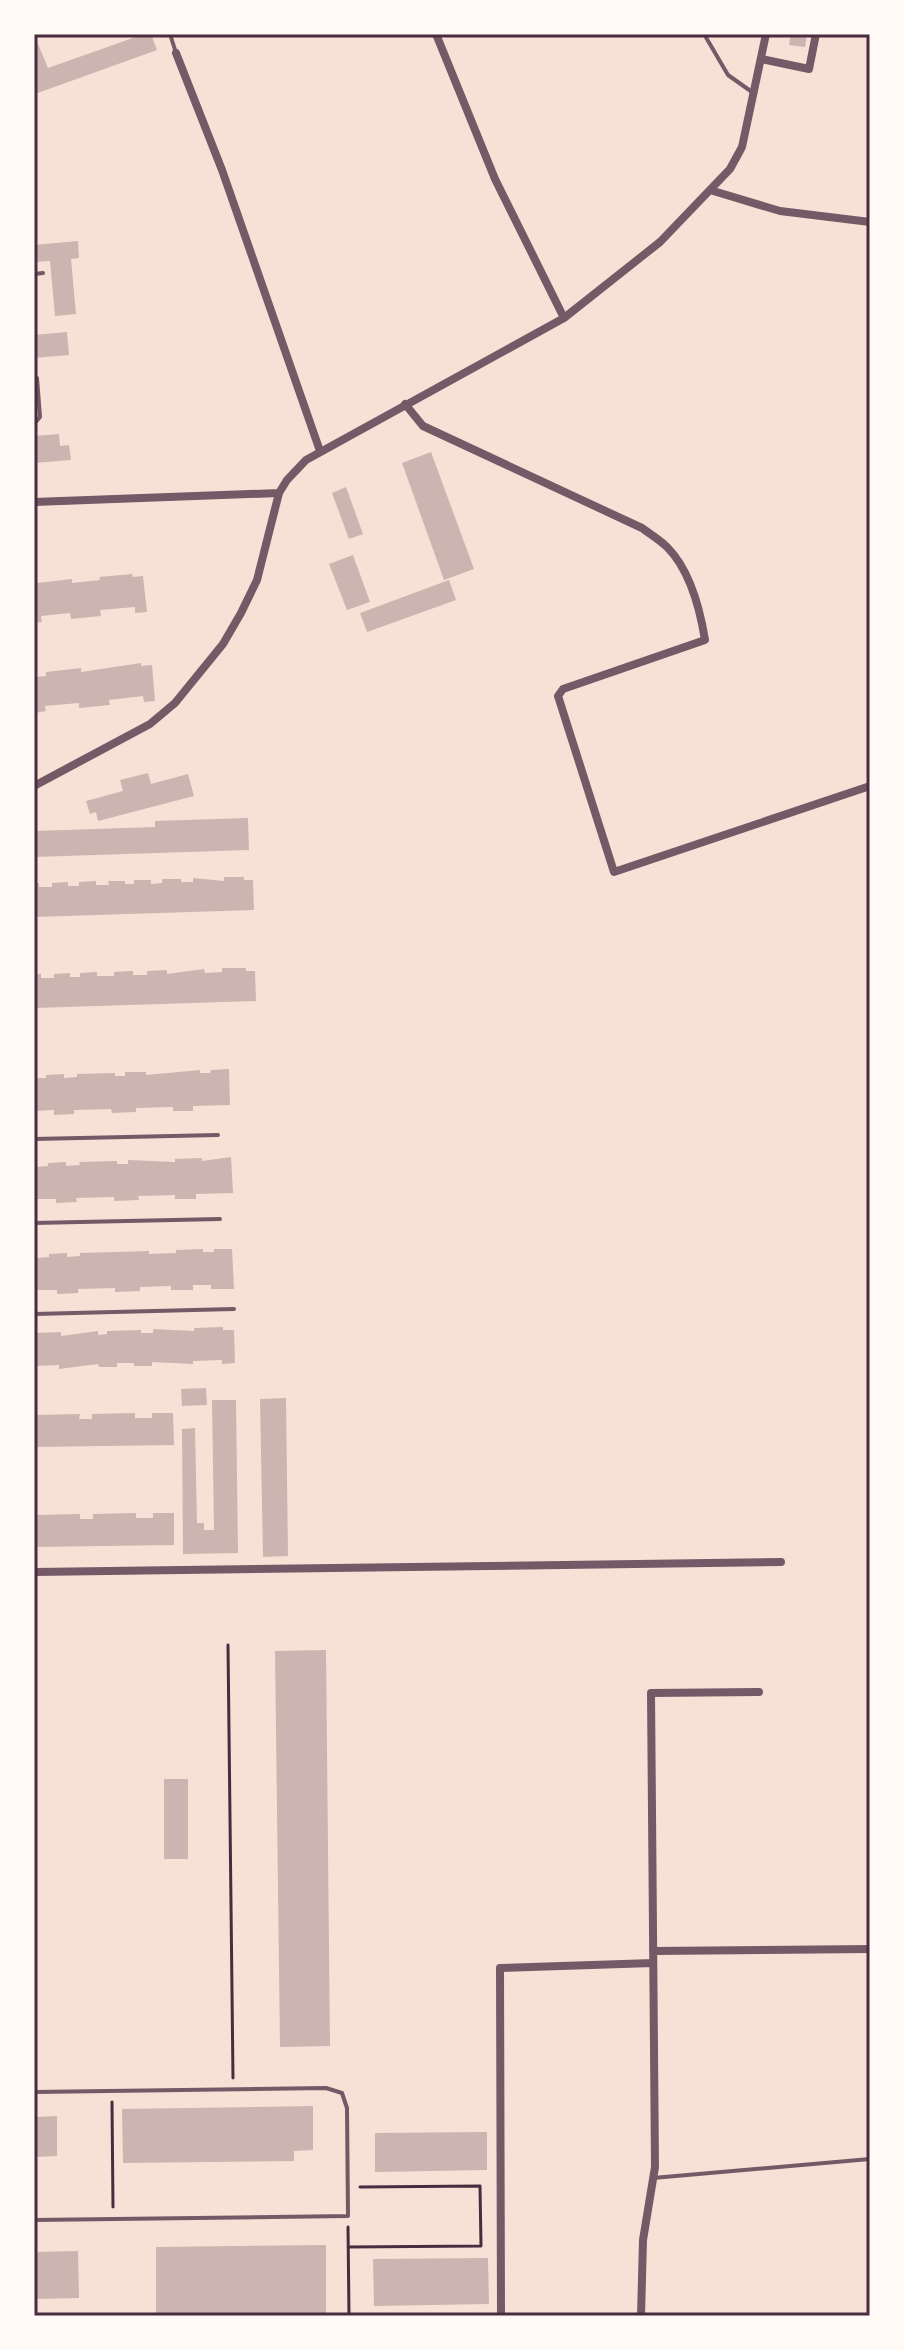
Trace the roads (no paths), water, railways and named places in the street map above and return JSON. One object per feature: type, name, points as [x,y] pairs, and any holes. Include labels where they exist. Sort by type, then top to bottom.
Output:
[{"type":"street","points":[[436,34],[495,179],[564,318]]},
{"type":"street","points":[[34,784],[150,724],[175,703],[223,644],[241,613],[257,580],[279,493],[306,460],[564,318],[660,242],[730,169],[742,147],[766,34]]},
{"type":"street","points":[[761,59],[809,69],[816,34]]},
{"type":"street","points":[[176,53],[228,185],[320,451]]},
{"type":"street","points":[[710,190],[780,211],[870,222]]},
{"type":"street","points":[[405,404],[423,426],[642,528],[668,548],[683,568],[702,618],[705,640],[563,689],[558,696],[614,872],[870,786]]},
{"type":"street","points":[[34,502],[279,493]]},
{"type":"street","points":[[34,1572],[781,1562]]},
{"type":"street","points":[[641,2316],[643,2240],[653,2178],[651,1693],[759,1692]]},
{"type":"street","points":[[653,1951],[870,1949]]},
{"type":"street","points":[[501,2316],[500,1968],[653,1963]]},
{"type":"lane","points":[[170,34],[176,53]]},
{"type":"lane","points":[[704,34],[728,75],[754,93]]},
{"type":"lane","points":[[34,274],[43,273]]},
{"type":"lane","points":[[34,378],[37,378],[40,417],[34,424]]},
{"type":"lane","points":[[34,1139],[218,1135]]},
{"type":"lane","points":[[34,1223],[220,1219]]},
{"type":"lane","points":[[34,1314],[234,1309]]},
{"type":"lane","points":[[34,2092],[326,2088],[342,2093],[347,2108],[348,2216],[34,2220]]},
{"type":"lane","points":[[653,2178],[870,2159]]}]
